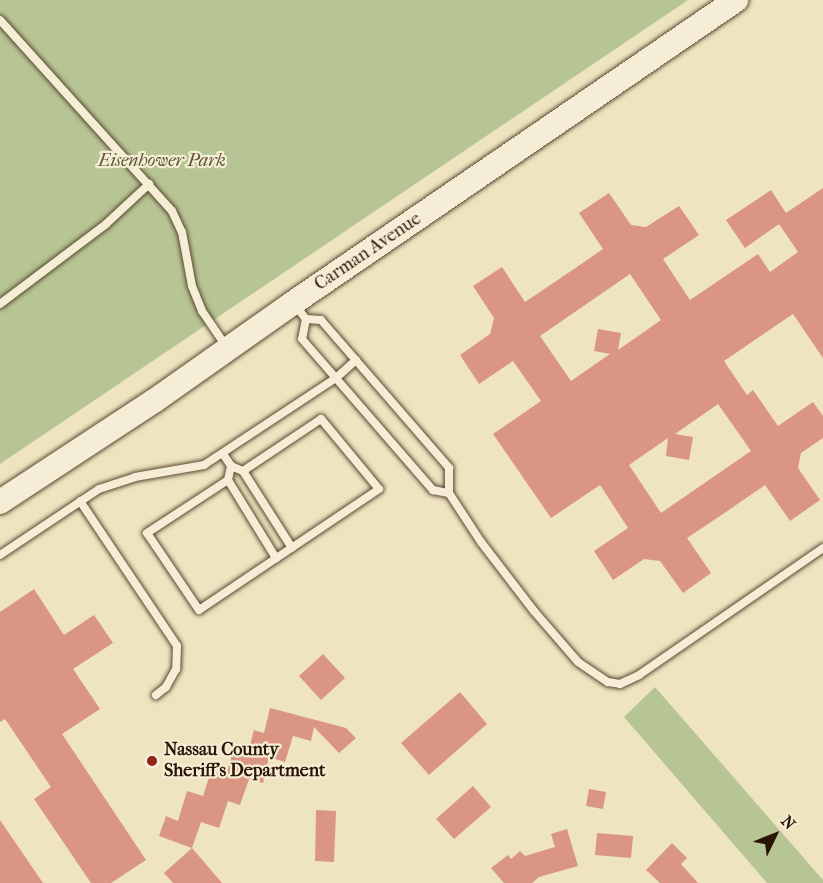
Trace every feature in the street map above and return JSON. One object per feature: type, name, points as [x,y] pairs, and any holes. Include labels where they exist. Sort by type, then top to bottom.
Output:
[{"type":"main road","name":"Carman Avenue","points":[[0,502],[154,402],[228,350],[300,311],[736,0]]},
{"type":"lane","points":[[0,20],[172,211],[182,231],[192,286],[202,311],[228,350]]},
{"type":"lane","points":[[0,304],[106,224],[149,184]]},
{"type":"lane","points":[[449,493],[433,490],[302,339],[300,311],[321,320],[449,468],[449,493],[480,542],[534,611],[578,662],[608,682],[620,684],[639,675],[823,548]]},
{"type":"lane","points":[[0,555],[99,489],[135,477],[204,465],[336,378],[356,360]]},
{"type":"lane","points":[[228,480],[147,533],[199,610],[379,489],[321,419],[243,471]]},
{"type":"lane","points":[[223,454],[231,466],[243,471],[292,548]]},
{"type":"lane","points":[[231,466],[228,480],[276,558]]},
{"type":"lane","points":[[80,501],[177,646],[176,669],[166,687],[156,695]]},
{"type":"green space","name":"Eisenhower Park","points":[[0,0],[688,0],[0,464]]},
{"type":"green space","points":[[655,687],[823,880],[823,883],[767,883],[624,717]]},
{"type":"building","points":[[823,188],[823,358],[793,314],[724,361],[747,395],[753,390],[778,426],[813,402],[823,416],[823,438],[801,453],[798,468],[820,500],[790,521],[765,485],[687,538],[711,573],[683,593],[660,561],[644,559],[613,580],[594,551],[628,528],[600,485],[551,518],[493,434],[541,401],[513,361],[479,384],[460,355],[490,334],[494,318],[473,286],[502,267],[525,302],[571,271],[603,249],[579,213],[609,193],[631,225],[646,227],[679,206],[699,235],[663,259],[690,300],[758,254],[770,272],[798,252],[779,224],[745,248],[726,220],[771,190],[786,213]],"holes":[[[630,274],[661,320],[618,350],[621,333],[598,329],[594,351],[610,354],[571,381],[540,336]],[[718,404],[751,451],[661,513],[629,465],[668,438],[666,456],[689,460],[693,437],[675,434]]]},
{"type":"building","points":[[34,589],[64,635],[94,615],[113,643],[73,669],[100,709],[62,734],[146,860],[111,883],[91,883],[34,799],[51,787],[5,719],[0,722],[0,612]]},
{"type":"building","points":[[323,654],[345,678],[321,700],[299,676]]},
{"type":"building","points":[[460,692],[487,724],[429,775],[401,743]]},
{"type":"building","points":[[270,708],[346,728],[356,738],[339,753],[314,727],[311,741],[293,736],[285,762],[269,757],[263,783],[249,779],[240,805],[228,801],[219,828],[201,822],[192,848],[159,836],[166,816],[178,821],[187,791],[203,796],[211,771],[226,776],[233,752],[247,756],[254,730],[264,733]]},
{"type":"building","points":[[473,786],[491,807],[454,839],[436,819]]},
{"type":"building","points":[[589,789],[606,792],[603,809],[586,806]]},
{"type":"building","points":[[316,810],[336,811],[334,862],[315,861]]},
{"type":"building","points":[[0,820],[43,883],[0,883]]},
{"type":"building","points":[[567,829],[578,866],[539,877],[532,883],[504,883],[491,868],[508,855],[511,859],[520,851],[525,856],[555,847],[551,834]]},
{"type":"building","points":[[597,833],[633,836],[631,858],[595,855]]},
{"type":"building","points":[[672,843],[687,858],[681,864],[698,883],[660,883],[646,870]]},
{"type":"building","points":[[192,848],[222,883],[173,883],[164,873]]},
{"type":"place","name":"Nassau County Sheriff's Department","points":[[152,761]]}]
